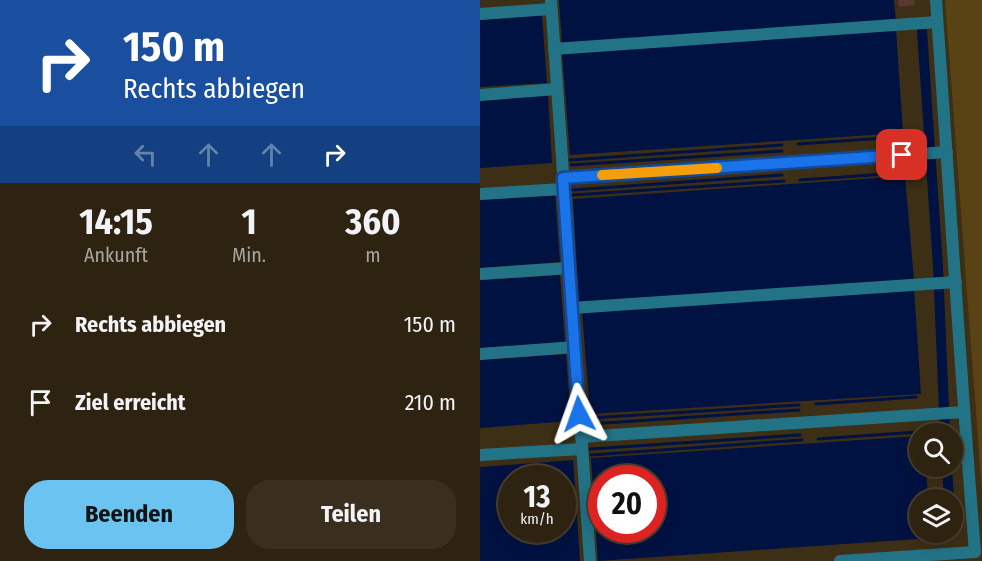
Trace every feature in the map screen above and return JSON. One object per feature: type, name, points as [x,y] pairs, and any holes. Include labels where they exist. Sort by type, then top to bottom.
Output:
[{"type":"lane","points":[[840,561],[975,552],[958,413],[956,282],[935,153],[936,0]]},
{"type":"lane","points":[[480,14],[551,5],[590,561]]},
{"type":"lane","points":[[554,49],[937,22]]},
{"type":"lane","points":[[480,94],[557,89]]},
{"type":"lane","points":[[480,194],[563,183],[935,153]]},
{"type":"lane","points":[[480,274],[569,268]]},
{"type":"lane","points":[[572,308],[956,282]]},
{"type":"lane","points":[[480,354],[575,347]]},
{"type":"lane","points":[[480,455],[581,443],[958,413]]},
{"type":"shaded area","points":[[559,0],[894,0],[896,21],[562,44]]},
{"type":"shaded area","points":[[945,0],[982,0],[982,492]]},
{"type":"shaded area","points":[[542,15],[547,83],[480,87],[480,20]]},
{"type":"shaded area","points":[[896,29],[903,133],[570,155],[562,52]]},
{"type":"shaded area","points":[[548,95],[552,163],[480,168],[480,100]]},
{"type":"shaded area","points":[[905,176],[914,280],[579,303],[573,199]]},
{"type":"shaded area","points":[[555,194],[560,262],[480,268],[480,200]]},
{"type":"shaded area","points":[[560,275],[565,342],[480,348],[480,280]]},
{"type":"shaded area","points":[[914,288],[921,394],[590,414],[582,311]]},
{"type":"shaded area","points":[[566,354],[571,421],[480,428],[480,360]]},
{"type":"shaded area","points":[[909,437],[909,477],[927,477],[927,489],[909,489],[909,540],[598,561],[597,543],[666,543],[666,465],[591,465],[591,458]]},
{"type":"shaded area","points":[[573,460],[573,465],[507,465]]},
{"type":"shaded area","points":[[498,466],[498,543],[576,543],[576,503],[580,561],[480,561],[480,467]]},
{"type":"building","points":[[898,0],[914,0],[915,5],[899,7]]},
{"type":"waterway","points":[[922,31],[938,267],[945,423]]},
{"type":"waterway","points":[[798,144],[899,137]]},
{"type":"waterway","points":[[570,160],[782,145]]},
{"type":"waterway","points":[[571,165],[782,151]]},
{"type":"waterway","points":[[800,180],[900,173]]},
{"type":"waterway","points":[[573,190],[782,175]]},
{"type":"waterway","points":[[573,195],[784,181]]},
{"type":"waterway","points":[[816,404],[916,397]]},
{"type":"waterway","points":[[590,418],[799,405]]},
{"type":"waterway","points":[[590,424],[799,410]]},
{"type":"waterway","points":[[818,439],[909,433]]},
{"type":"waterway","points":[[590,449],[800,435]]},
{"type":"waterway","points":[[591,455],[802,440]]},
{"type":"waterway","points":[[948,477],[948,489]]},
{"type":"slow traffic","points":[[602,175],[717,168]]},
{"type":"route","points":[[579,414],[563,178],[902,155]]}]
